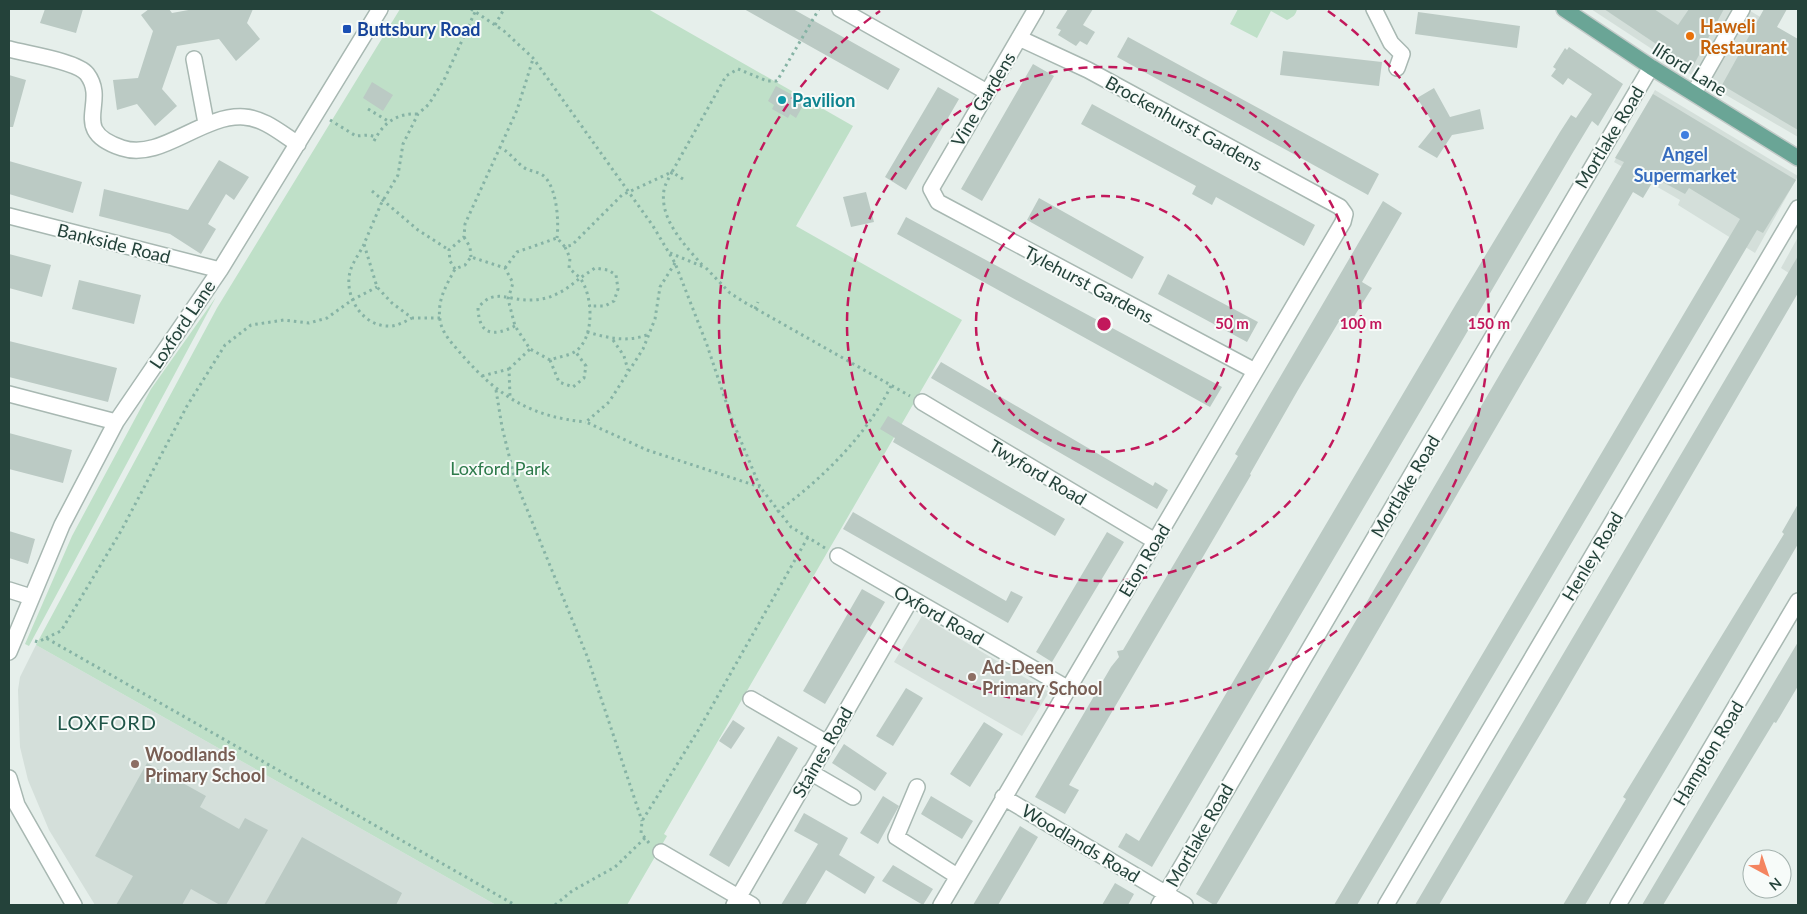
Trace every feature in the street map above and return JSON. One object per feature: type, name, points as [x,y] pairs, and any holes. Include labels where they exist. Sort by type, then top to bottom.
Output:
[{"type":"main road","name":"Ilford Lane","points":[[1564,9],[1651,67],[1798,158]]},
{"type":"street","name":"Loxford Lane","points":[[9,652],[62,525],[116,422],[220,270],[380,9]]},
{"type":"street","points":[[840,9],[987,92]]},
{"type":"street","name":"Vine Gardens","points":[[930,189],[1036,9]]},
{"type":"street","points":[[1374,9],[1391,43],[1402,54],[1397,68]]},
{"type":"street","points":[[1694,93],[1742,9]]},
{"type":"street","name":"Brockenhurst Gardens","points":[[1019,38],[1088,70],[1340,207],[1345,214]]},
{"type":"street","points":[[9,49],[71,64],[87,73],[92,85],[94,100],[92,125],[98,135],[123,148],[143,151],[206,123],[245,117],[260,120],[298,144]]},
{"type":"street","points":[[194,59],[206,123]]},
{"type":"street","name":"Mortlake Road","points":[[1162,899],[1651,67]]},
{"type":"street","name":"Tylehurst Gardens","points":[[930,189],[938,202],[988,231],[1255,371]]},
{"type":"street","name":"Henley Road","points":[[1386,905],[1798,208]]},
{"type":"street","name":"Eton Road","points":[[941,905],[1255,371],[1345,214]]},
{"type":"street","name":"Bankside Road","points":[[9,216],[220,270]]},
{"type":"street","points":[[9,394],[116,422]]},
{"type":"street","name":"Twyford Road","points":[[922,402],[1155,541]]},
{"type":"street","name":"Oxford Road","points":[[838,556],[1067,688]]},
{"type":"street","points":[[9,590],[31,597]]},
{"type":"street","name":"Staines Road","points":[[742,903],[810,772],[911,599]]},
{"type":"street","name":"Hampton Road","points":[[1618,905],[1798,600]]},
{"type":"street","points":[[751,698],[827,743]]},
{"type":"street","points":[[810,772],[852,796]]},
{"type":"street","points":[[9,778],[17,805],[74,905]]},
{"type":"street","points":[[917,787],[896,837],[957,876]]},
{"type":"street","name":"Woodlands Road","points":[[1003,797],[1162,899],[1185,905]]},
{"type":"street","points":[[661,852],[742,903]]},
{"type":"path","points":[[495,25],[504,9]]},
{"type":"path","points":[[819,9],[777,81],[767,81],[738,69],[726,76],[672,172],[664,189],[664,203],[668,218],[684,243],[730,293],[755,309],[922,402]]},
{"type":"path","points":[[440,318],[412,318],[396,326],[373,323],[362,314],[352,300],[350,272],[398,175],[402,144],[418,114],[430,104],[444,80],[473,10],[495,25],[533,58],[653,226],[675,263],[707,346],[731,417],[760,487],[777,512],[791,526],[838,556]]},
{"type":"path","points":[[449,250],[464,237],[471,209],[517,110],[533,58]]},
{"type":"path","points":[[368,109],[388,121]]},
{"type":"path","points":[[329,120],[356,136],[369,135],[375,139],[388,121],[404,113],[418,114]]},
{"type":"path","points":[[499,147],[509,152],[526,169],[544,176],[549,184],[559,221],[557,238],[565,247],[570,258],[568,268],[585,284],[589,306],[587,332],[575,351],[550,360]]},
{"type":"path","points":[[672,172],[683,179]]},
{"type":"path","points":[[565,247],[572,246],[628,190],[649,184],[672,172]]},
{"type":"path","points":[[372,191],[418,230],[449,250]]},
{"type":"path","points":[[464,237],[470,246],[471,256],[465,266],[455,269],[442,294],[440,318],[442,328],[449,340],[496,390],[537,413],[560,420],[586,422],[647,450],[760,487]]},
{"type":"path","points":[[506,268],[517,252],[557,238]]},
{"type":"path","points":[[364,244],[377,287],[392,303],[412,318]]},
{"type":"path","points":[[449,250],[450,261],[455,269]]},
{"type":"path","points":[[668,252],[706,268]]},
{"type":"path","points":[[471,256],[506,268],[513,283],[508,299],[515,326],[530,349],[550,360],[559,382],[574,387],[584,378],[586,366],[575,351]]},
{"type":"path","points":[[586,422],[609,402],[643,349],[655,319],[660,287],[675,263]]},
{"type":"path","points":[[515,326],[501,333],[491,333],[484,328],[478,318],[478,308],[487,298],[495,295],[508,299],[532,300],[549,298],[569,288],[595,268],[608,270],[616,276],[618,289],[614,301],[605,306],[589,306]]},
{"type":"path","points":[[35,641],[38,642],[61,631],[121,531],[187,406],[225,345],[251,325],[284,320],[309,323],[327,318],[352,300],[377,287]]},
{"type":"path","points":[[755,309],[758,302]]},
{"type":"path","points":[[587,332],[613,340],[639,338],[649,334]]},
{"type":"path","points":[[613,340],[624,356],[628,370]]},
{"type":"path","points":[[482,376],[509,369],[530,349]]},
{"type":"path","points":[[509,369],[510,398]]},
{"type":"path","points":[[777,512],[801,494],[841,455],[882,404],[891,386]]},
{"type":"path","points":[[496,390],[502,427],[515,480],[587,656],[642,821]]},
{"type":"path","points":[[661,852],[640,833],[642,821],[698,729],[808,537]]},
{"type":"path","points":[[46,638],[515,905]]},
{"type":"path","points":[[555,905],[572,892],[615,867],[645,838]]},
{"type":"shaded area","points":[[1591,9],[1747,9],[1798,40],[1798,137],[1690,74]]},
{"type":"shaded area","points":[[1655,90],[1798,176],[1755,253],[1678,205],[1680,200],[1614,162]]},
{"type":"shaded area","points":[[1798,237],[1798,279],[1781,268]]},
{"type":"shaded area","name":"Ad-Deen Primary School","points":[[922,616],[1049,692],[1022,736],[894,662]]},
{"type":"shaded area","name":"Woodlands Primary School","points":[[36,645],[496,905],[95,905],[49,830],[28,780],[20,747],[18,690],[20,677]]},
{"type":"green space","name":"Loxford Park","points":[[400,9],[648,9],[853,126],[796,226],[962,320],[664,834],[667,836],[627,905],[496,905],[36,645],[217,308]]},
{"type":"green space","points":[[1238,9],[1297,9],[1294,16],[1287,20],[1271,11],[1257,38],[1230,24]]},
{"type":"green space","points":[[216,297],[29,646],[25,644],[72,536],[151,389]]},
{"type":"building","points":[[45,9],[83,9],[76,33],[40,23]]},
{"type":"building","points":[[149,9],[169,9],[172,13],[194,9],[253,9],[247,23],[260,39],[236,61],[219,39],[177,46],[162,89],[177,106],[155,126],[137,104],[117,110],[113,80],[138,78],[153,31],[141,15]]},
{"type":"building","points":[[744,9],[793,9],[900,69],[888,90]]},
{"type":"building","points":[[1068,9],[1093,9],[1083,25],[1095,32],[1087,45],[1080,41],[1076,46],[1058,35],[1061,30],[1056,28]]},
{"type":"building","points":[[1604,9],[1654,9],[1678,25],[1689,9],[1724,9],[1692,68]]},
{"type":"building","points":[[1764,9],[1787,9],[1777,27],[1798,39],[1798,130],[1722,85]]},
{"type":"building","points":[[1418,12],[1520,26],[1517,48],[1415,34]]},
{"type":"building","points":[[1128,37],[1379,174],[1368,195],[1117,57]]},
{"type":"building","points":[[1569,47],[1623,84],[1598,126],[1592,121],[1572,154],[1152,867],[1118,847],[1126,833],[1139,841],[1456,304],[1560,132],[1571,115],[1576,118],[1592,94],[1568,78],[1563,85],[1551,76],[1556,69],[1553,67],[1565,48],[1567,50]]},
{"type":"building","points":[[1283,51],[1382,62],[1379,86],[1280,75]]},
{"type":"building","points":[[1033,64],[1054,76],[982,201],[961,189]]},
{"type":"building","points":[[9,75],[26,80],[13,127],[9,127]]},
{"type":"building","points":[[372,82],[393,95],[383,111],[363,98]]},
{"type":"building","name":"Pavilion","points":[[776,86],[805,102],[796,118],[790,114],[788,118],[772,109],[774,105],[768,101]]},
{"type":"building","points":[[938,87],[959,99],[906,190],[885,177]]},
{"type":"building","points":[[1434,88],[1450,117],[1480,109],[1484,129],[1452,135],[1437,158],[1418,147],[1435,126],[1417,98]]},
{"type":"building","points":[[1653,94],[1796,180],[1763,233],[1757,230],[1357,905],[1334,905],[1740,219],[1689,188],[1685,194],[1655,178],[1643,198],[1633,192],[1356,668],[1216,905],[1214,905],[1196,894],[1624,162],[1615,158]]},
{"type":"building","points":[[1092,104],[1315,225],[1304,246],[1216,197],[1212,205],[1192,194],[1196,186],[1081,124]]},
{"type":"building","points":[[219,160],[249,177],[234,200],[226,194],[208,224],[216,229],[201,254],[170,234],[99,216],[104,189],[188,210]]},
{"type":"building","points":[[9,161],[82,182],[73,213],[9,194]]},
{"type":"building","points":[[866,192],[874,222],[851,227],[843,197]]},
{"type":"building","points":[[1039,198],[1144,257],[1132,279],[1027,220]]},
{"type":"building","points":[[1383,201],[1402,213],[1362,282],[1372,288],[1350,323],[1341,318],[1298,390],[1251,475],[1069,785],[1079,790],[1065,814],[1035,797],[1111,667],[1119,657],[1117,651],[1123,650],[1238,456],[1235,454]]},
{"type":"building","points":[[906,217],[1222,387],[1210,407],[897,234]]},
{"type":"building","points":[[9,254],[51,265],[42,297],[9,288]]},
{"type":"building","points":[[1798,256],[1798,293],[1560,701],[1439,905],[1415,905]]},
{"type":"building","points":[[1168,274],[1258,322],[1247,342],[1158,294]]},
{"type":"building","points":[[79,280],[141,295],[134,324],[72,309]]},
{"type":"building","points":[[9,341],[117,368],[108,402],[9,377]]},
{"type":"building","points":[[941,362],[1153,486],[1155,482],[1168,490],[1157,509],[931,378]]},
{"type":"building","points":[[888,416],[1065,519],[1055,536],[893,442],[895,438],[880,429]]},
{"type":"building","points":[[9,433],[72,450],[63,483],[9,469]]},
{"type":"building","points":[[1798,504],[1798,544],[1685,737],[1585,905],[1563,905],[1626,799],[1623,797],[1784,534],[1782,532]]},
{"type":"building","points":[[853,512],[1006,601],[1011,591],[1023,597],[1008,623],[843,529]]},
{"type":"building","points":[[9,531],[35,539],[28,564],[9,558]]},
{"type":"building","points":[[1107,532],[1124,542],[1052,662],[1036,652]]},
{"type":"building","points":[[862,589],[885,602],[825,704],[803,691]]},
{"type":"building","points":[[1798,642],[1798,686],[1776,723],[1774,722],[1663,905],[1642,905]]},
{"type":"building","points":[[906,688],[923,698],[893,746],[876,736]]},
{"type":"building","points":[[733,720],[745,728],[731,749],[719,741]]},
{"type":"building","points":[[984,722],[1003,734],[970,787],[950,774]]},
{"type":"building","points":[[778,736],[798,748],[729,867],[709,855]]},
{"type":"building","points":[[844,744],[887,773],[875,791],[832,763]]},
{"type":"building","points":[[147,763],[206,796],[200,807],[239,829],[245,818],[268,830],[226,905],[220,905],[191,889],[182,905],[116,905],[133,876],[95,856]]},
{"type":"building","points":[[883,796],[899,806],[878,844],[860,833]]},
{"type":"building","points":[[931,796],[973,821],[962,839],[921,814]]},
{"type":"building","points":[[804,813],[848,838],[839,855],[875,877],[865,894],[826,870],[805,905],[781,905],[818,844],[794,831]]},
{"type":"building","points":[[1020,826],[1038,837],[998,905],[973,905]]},
{"type":"building","points":[[302,837],[402,893],[396,905],[264,905]]},
{"type":"building","points":[[893,865],[933,889],[923,905],[882,881]]},
{"type":"building","points":[[1115,883],[1134,894],[1128,905],[1102,905]]},
{"type":"place","name":"Buttsbury Road","points":[[347,29]]},
{"type":"place","name":"Haweli Restaurant","points":[[1690,36]]},
{"type":"place","name":"Pavilion","points":[[782,100]]},
{"type":"place","name":"Angel Supermarket","points":[[1685,135]]},
{"type":"place","name":"Ad-Deen Primary School","points":[[972,677]]},
{"type":"place","name":"Woodlands Primary School","points":[[135,764]]},
{"type":"district","name":"LOXFORD","points":[[107,722]]}]
